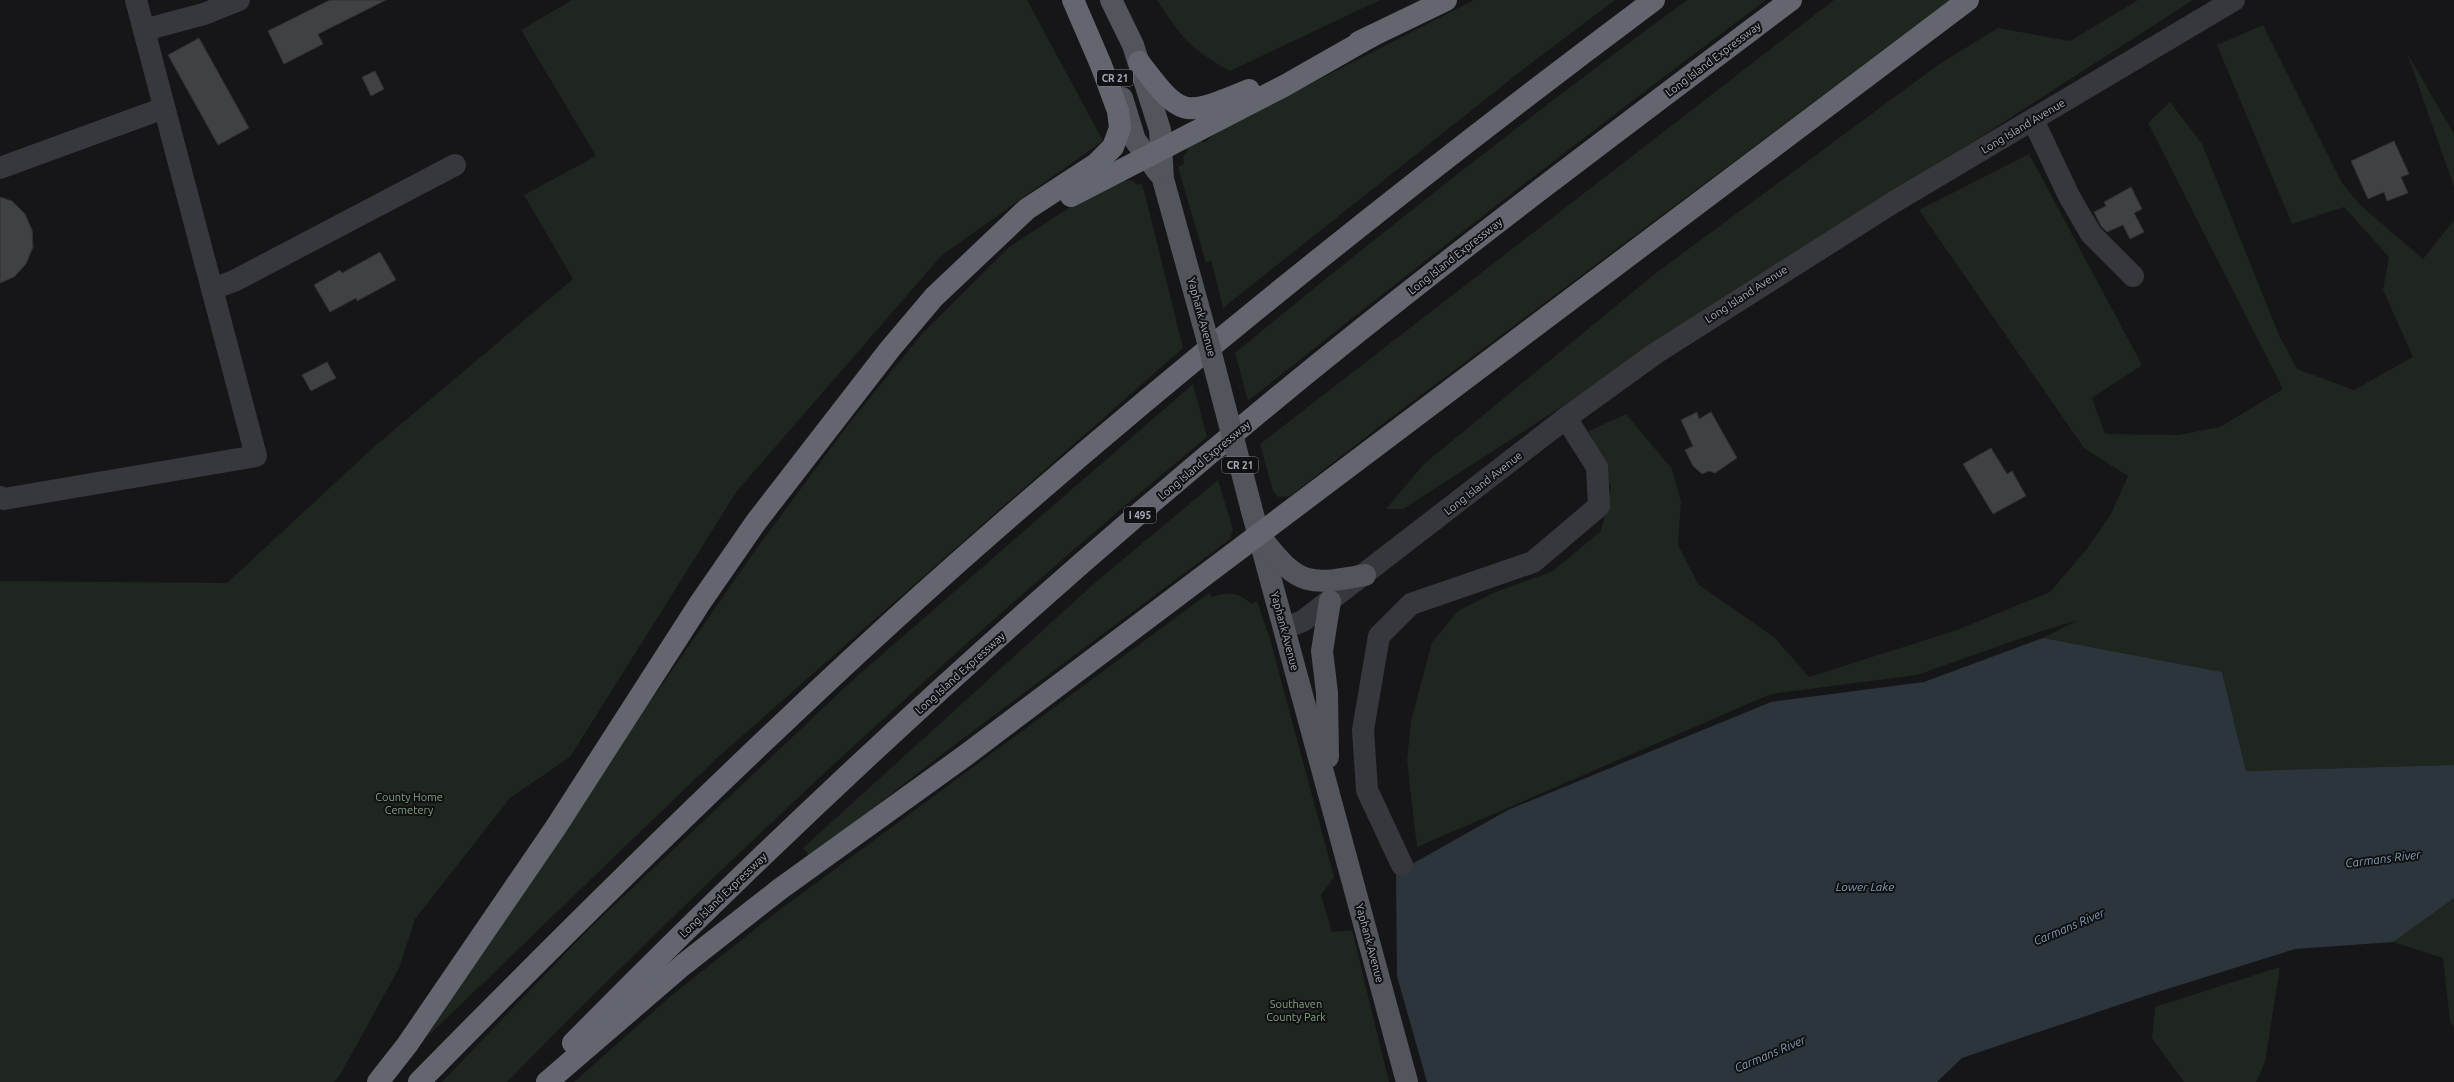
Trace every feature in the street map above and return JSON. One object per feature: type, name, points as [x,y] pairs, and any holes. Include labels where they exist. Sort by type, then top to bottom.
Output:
[{"type":"highway","points":[[378,1082],[419,1027],[556,828],[700,603],[756,522],[890,349],[934,297],[967,264],[1027,209],[1106,156],[1117,138],[1120,128],[1118,111],[1101,65],[1073,0]]},
{"type":"highway","points":[[1139,62],[1169,100],[1183,108],[1203,108],[1233,97],[1372,36],[1446,0]]},
{"type":"highway","points":[[419,1082],[566,933],[725,778],[925,593],[1114,427],[1288,282],[1486,126],[1654,0]]},
{"type":"highway","name":"Long Island Expressway","points":[[534,1082],[793,827],[974,659],[1168,490],[1341,346],[1537,191],[1792,0]]},
{"type":"highway","points":[[547,1082],[683,965],[758,906],[966,755],[1968,0]]},
{"type":"highway","points":[[967,264],[1059,203],[1284,86],[1372,36]]},
{"type":"main road","name":"CR 21","points":[[1081,0],[1109,60],[1135,140],[1154,153]]},
{"type":"main road","name":"Yaphank Avenue","points":[[1111,0],[1139,62],[1160,130],[1154,153],[1163,179],[1190,274],[1251,507],[1407,1082]]},
{"type":"main road","points":[[1259,535],[1278,559],[1297,575],[1308,581],[1320,582],[1365,575]]},
{"type":"main road","points":[[1329,790],[1327,693],[1322,651],[1330,602]]},
{"type":"street","points":[[0,497],[4,499],[256,456],[136,0]]},
{"type":"street","points":[[144,30],[204,14],[239,0]]},
{"type":"street","name":"Long Island Avenue","points":[[1285,628],[1303,621],[1330,602],[1566,418],[1656,353],[1746,294],[1894,202],[2234,0]]},
{"type":"street","points":[[0,168],[164,108]]},
{"type":"street","points":[[2033,120],[2069,196],[2091,234],[2133,276]]},
{"type":"street","points":[[212,289],[234,281],[455,165]]},
{"type":"street","points":[[1402,865],[1367,790],[1363,730],[1379,636],[1411,604],[1532,562],[1599,506],[1597,466],[1566,418]]},
{"type":"green space","name":"County Home Cemetery","points":[[572,0],[1027,0],[1103,141],[942,255],[737,491],[570,757],[510,798],[415,919],[399,968],[340,1075],[334,1082],[0,1082],[0,581],[227,583],[375,446],[573,279],[524,195],[596,156],[521,30]]},
{"type":"green space","points":[[1157,0],[1380,0],[1230,71],[1196,49],[1180,33]]},
{"type":"green space","points":[[1474,0],[1615,0],[1521,71],[1223,308],[1211,260],[1206,263],[1178,167],[1184,164],[1183,157],[1188,150],[1186,146],[1200,139],[1204,143],[1220,130]]},
{"type":"green space","points":[[1687,0],[1766,0],[1506,198],[1248,401],[1235,353],[1346,262],[1459,173]]},
{"type":"green space","points":[[1834,0],[1950,0],[1389,419],[1290,496],[1278,497],[1273,491],[1260,444]]},
{"type":"green space","points":[[2138,0],[2193,0],[1403,509],[1386,509],[1424,464],[1656,273],[1938,65],[1998,28],[2070,41]]},
{"type":"green space","points":[[2263,25],[2342,183],[2360,205],[2423,259],[2454,220],[2454,765],[2246,771],[2222,672],[2043,638],[2078,620],[2045,630],[1917,675],[1771,694],[1417,847],[1407,760],[1411,721],[1432,642],[1458,611],[1493,593],[1553,571],[1601,531],[1611,487],[1589,431],[1626,414],[1672,469],[1681,501],[1678,545],[1698,584],[1775,638],[1809,677],[1957,630],[2050,592],[2086,550],[2111,514],[2128,476],[2084,448],[1919,210],[2029,154],[2142,365],[2092,398],[2105,434],[2178,435],[2220,427],[2283,389],[2148,123],[2170,102],[2202,144],[2279,335],[2297,369],[2354,390],[2413,357],[2383,290],[2389,257],[2344,207],[2292,224],[2217,45]]},
{"type":"green space","points":[[2407,53],[2454,134],[2454,187]]},
{"type":"green space","points":[[1123,178],[1125,181],[1132,180],[1137,185],[1142,183],[1183,348],[717,758],[426,1038],[637,721],[756,549],[851,421],[921,335],[1009,247],[1093,192]]},
{"type":"green space","points":[[1193,384],[1207,437],[1026,591],[849,750],[676,914],[507,1082],[442,1082],[589,929],[854,679]]},
{"type":"green space","points":[[1218,480],[1233,529],[1230,539],[949,749],[810,857],[803,848],[1097,581]]},
{"type":"green space","name":"Southaven County Park","points":[[1209,593],[1212,597],[1223,594],[1238,595],[1251,604],[1257,601],[1270,639],[1334,877],[1321,895],[1332,932],[1352,930],[1389,1082],[574,1082],[672,995],[774,914]]},
{"type":"green space","points":[[2451,898],[2454,898],[2454,1028],[2450,1021],[2443,958],[2393,942]]},
{"type":"green space","points":[[2280,967],[2265,1062],[2256,1082],[2184,1082],[2152,1038],[2155,1007]]},
{"type":"water","name":"Lower Lake","points":[[2043,638],[2222,672],[2246,771],[2454,765],[2454,898],[2393,942],[2295,949],[2148,995],[1962,1058],[1937,1082],[1427,1082],[1397,976],[1396,873],[1508,810],[1771,702],[1924,682]]},
{"type":"building","points":[[330,0],[386,0],[318,34],[323,44],[284,64],[268,31]]},
{"type":"building","points":[[199,38],[249,128],[218,145],[168,55]]},
{"type":"building","points":[[375,71],[384,89],[371,96],[362,77]]},
{"type":"building","points":[[2394,141],[2409,174],[2401,177],[2408,193],[2387,201],[2384,192],[2368,199],[2351,161]]},
{"type":"building","points":[[2131,187],[2142,209],[2134,213],[2144,232],[2130,239],[2123,225],[2107,232],[2101,226],[2094,212],[2106,206],[2104,202]]},
{"type":"building","points":[[0,197],[12,201],[25,214],[32,230],[33,247],[26,264],[14,277],[0,283]]},
{"type":"building","points":[[380,252],[396,280],[357,301],[356,298],[330,312],[314,285],[340,270],[342,273]]},
{"type":"building","points":[[327,362],[336,378],[311,391],[302,375]]},
{"type":"building","points":[[1697,412],[1699,419],[1711,412],[1737,458],[1715,473],[1709,471],[1702,474],[1693,466],[1685,450],[1693,446],[1681,420]]},
{"type":"building","points":[[1991,448],[2007,474],[2012,471],[2026,496],[1993,514],[1963,464]]},
{"type":"water label","name":"Carmans River","points":[[2383,859]]},
{"type":"water label","name":"Carmans River","points":[[2069,927]]},
{"type":"water label","name":"Carmans River","points":[[1770,1054]]}]
